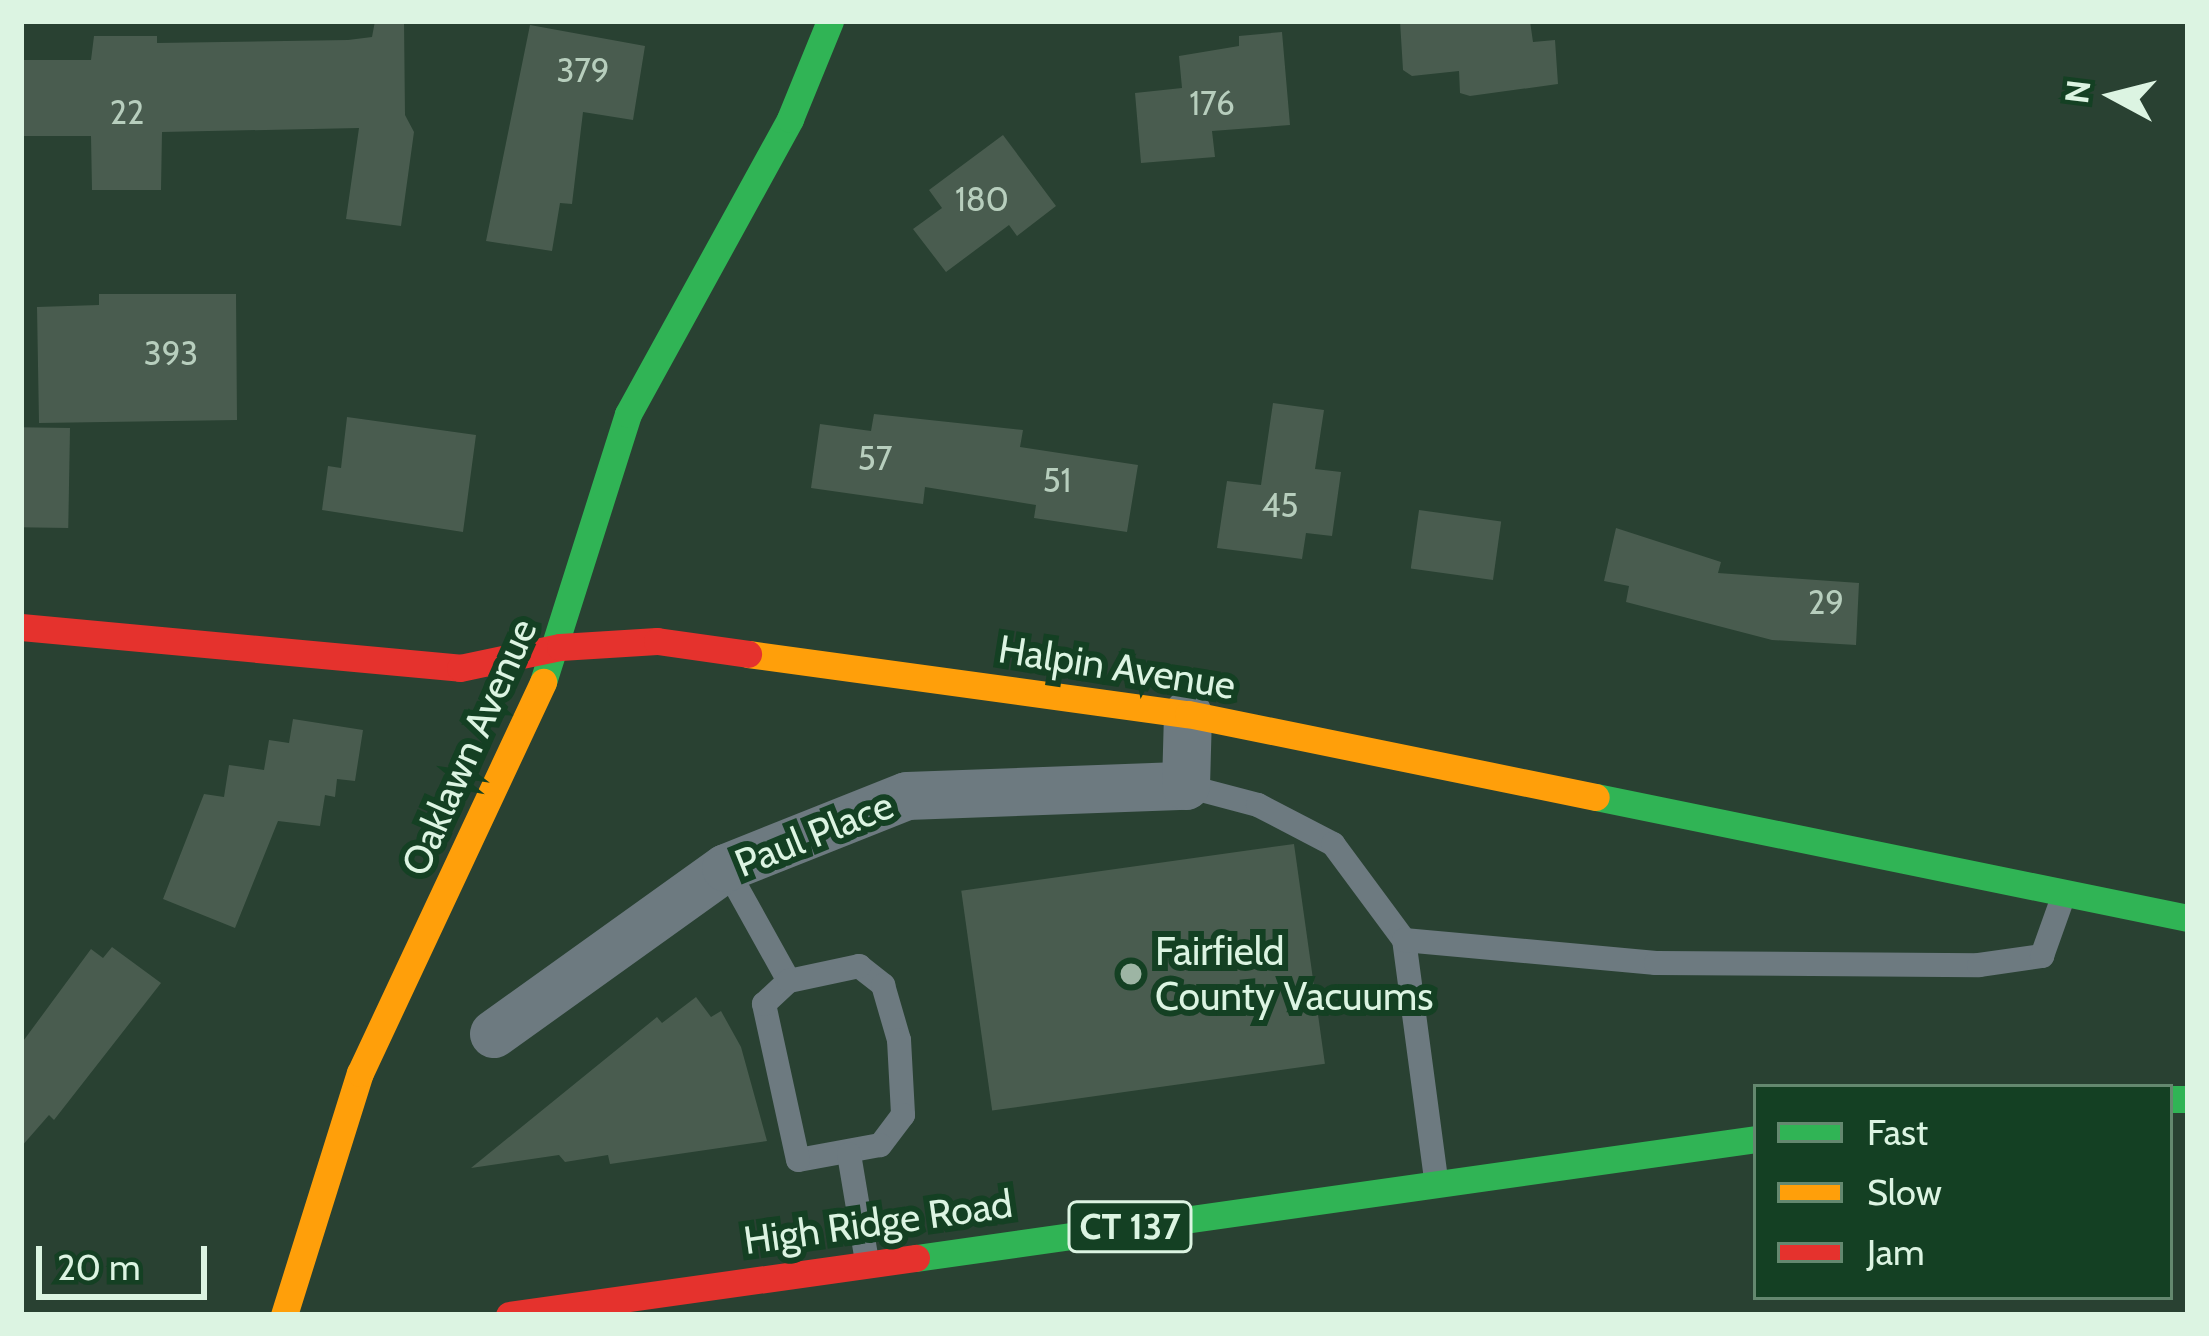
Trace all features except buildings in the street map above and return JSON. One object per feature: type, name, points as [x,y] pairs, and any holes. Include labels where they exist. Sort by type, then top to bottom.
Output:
[{"type":"street","name":"Oaklawn Avenue","points":[[284,1315],[360,1073],[560,647],[628,414],[790,119],[830,21]]},
{"type":"street","name":"Halpin Avenue","points":[[21,627],[460,668],[560,647],[657,641],[1188,714],[2188,918]]},
{"type":"street","points":[[1186,786],[1188,714]]},
{"type":"street","name":"Paul Place","points":[[494,1034],[726,868],[908,796],[1186,786]]},
{"type":"street","name":"High Ridge Road","points":[[509,1315],[1753,1139]]},
{"type":"lane","points":[[1186,786],[1258,805],[1333,844],[1404,940],[1437,1187]]},
{"type":"lane","points":[[726,868],[789,981]]},
{"type":"lane","points":[[1404,940],[1656,963],[1979,964],[2042,956],[2065,891]]},
{"type":"lane","points":[[859,965],[883,985],[898,1040],[903,1115],[880,1144],[849,1154],[798,1160],[764,1004],[789,981],[859,965]]},
{"type":"lane","points":[[849,1154],[867,1261]]},
{"type":"lane","points":[[686,1290],[705,1315]]},
{"type":"traffic: fast","points":[[543,682],[628,414],[790,119],[830,21]]},
{"type":"traffic: fast","points":[[1596,797],[2188,918]]},
{"type":"traffic: fast","points":[[2173,1099],[2188,1099]]},
{"type":"traffic: fast","points":[[916,1258],[1753,1139]]},
{"type":"traffic: slow","points":[[748,654],[1188,714],[1596,797]]},
{"type":"traffic: slow","points":[[284,1315],[360,1073],[543,682]]},
{"type":"traffic: jam","points":[[21,627],[460,668],[560,647],[657,641],[748,654]]},
{"type":"traffic: jam","points":[[509,1315],[916,1258]]},
{"type":"place","name":"Fairfield County Vacuums","points":[[1131,974]]}]
